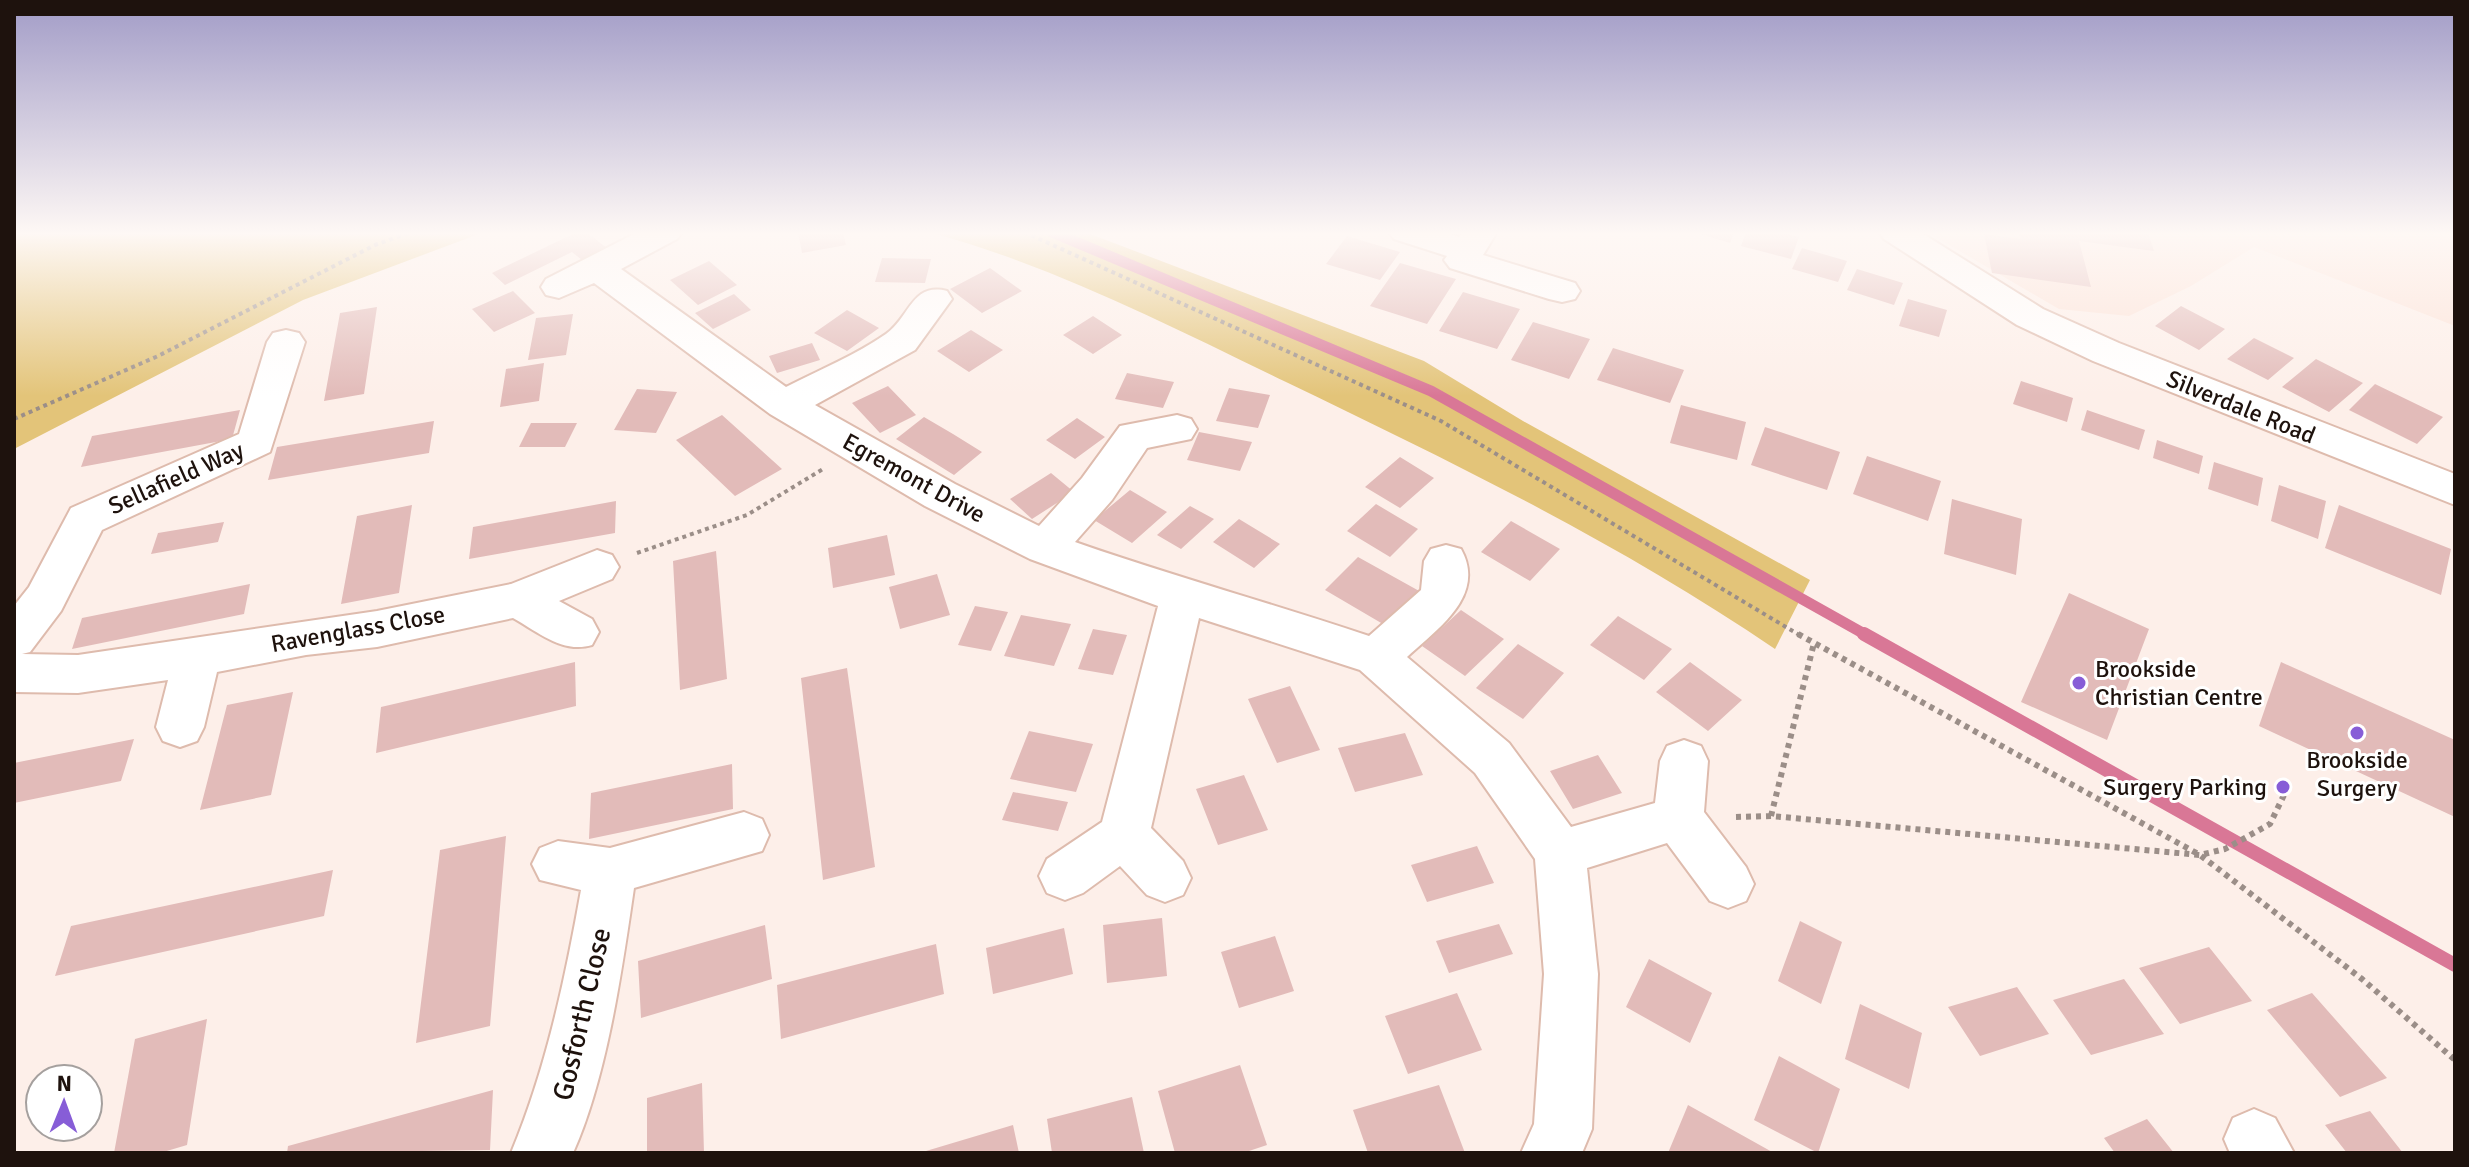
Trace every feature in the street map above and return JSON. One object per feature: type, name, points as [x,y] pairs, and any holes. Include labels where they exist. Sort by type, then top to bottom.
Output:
[{"type":"street","name":"Egremont Drive","points":[[592,286],[858,448],[940,495],[1045,548],[1182,597],[1229,607],[1376,657],[1492,758],[1560,853]]},
{"type":"street","points":[[1547,286],[1562,291]]},
{"type":"street","name":"Silverdale Road","points":[[1970,286],[2016,320],[2455,490]]},
{"type":"street","points":[[784,405],[902,341],[934,299]]},
{"type":"street","name":"Sellafield Way","points":[[14,639],[45,599],[86,519],[256,442],[286,342]]},
{"type":"street","points":[[1045,548],[1097,489],[1127,426],[1177,429]]},
{"type":"street","points":[[1376,657],[1443,597],[1446,561]]},
{"type":"street","name":"Ravenglass Close","points":[[14,673],[78,674],[306,637],[377,629],[518,600],[597,567]]},
{"type":"street","points":[[1065,876],[1124,835],[1182,597]]},
{"type":"street","points":[[518,600],[576,632]]},
{"type":"street","points":[[180,727],[197,657]]},
{"type":"street","points":[[1684,761],[1678,818],[1728,884]]},
{"type":"street","points":[[1551,1153],[1563,1129],[1571,974],[1560,853],[1678,818]]},
{"type":"street","name":"Gosforth Close","points":[[541,1153],[553,1130],[592,986],[584,867],[744,835]]},
{"type":"street","points":[[1124,835],[1165,878]]},
{"type":"path","points":[[14,419],[158,356],[294,286]]},
{"type":"path","points":[[1144,286],[1441,421],[1814,643],[2200,855],[2362,979],[2455,1060]]},
{"type":"path","points":[[597,567],[747,515],[858,448]]},
{"type":"path","points":[[1771,816],[1814,643]]},
{"type":"path","points":[[1678,818],[1771,816],[2200,855],[2225,849],[2270,824],[2284,795]]},
{"type":"shaded area","points":[[14,286],[339,286],[303,300],[14,449]]},
{"type":"shaded area","points":[[1081,286],[1228,286],[1424,361],[1523,421],[1810,580],[1775,649],[1657,574],[1536,506]]},
{"type":"shaded area","points":[[2020,286],[2190,286],[2129,316],[2059,309]]},
{"type":"shaded area","points":[[2354,286],[2455,286],[2455,326]]},
{"type":"building","points":[[677,286],[734,286],[698,305]]},
{"type":"building","points":[[1016,286],[1022,291],[982,313],[950,289]]},
{"type":"building","points":[[1384,286],[1451,286],[1427,324],[1370,306]]},
{"type":"building","points":[[1849,286],[1902,286],[1894,305],[1847,290]]},
{"type":"building","points":[[513,291],[535,313],[494,332],[472,309]]},
{"type":"building","points":[[1463,292],[1520,309],[1497,349],[1439,331]]},
{"type":"building","points":[[734,294],[751,310],[713,329],[695,313]]},
{"type":"building","points":[[1908,299],[1947,310],[1939,337],[1899,326]]},
{"type":"building","points":[[2181,306],[2225,329],[2199,350],[2155,326]]},
{"type":"building","points":[[377,307],[364,394],[324,401],[340,313]]},
{"type":"building","points":[[847,310],[879,328],[847,351],[814,333]]},
{"type":"building","points":[[573,314],[566,355],[528,360],[536,318]]},
{"type":"building","points":[[1093,316],[1122,335],[1093,354],[1063,335]]},
{"type":"building","points":[[1533,322],[1590,339],[1569,379],[1511,360]]},
{"type":"building","points":[[971,330],[1003,350],[969,372],[937,351]]},
{"type":"building","points":[[2254,338],[2294,358],[2268,380],[2227,359]]},
{"type":"building","points":[[812,343],[820,360],[777,373],[769,356]]},
{"type":"building","points":[[1613,348],[1684,370],[1670,403],[1597,380]]},
{"type":"building","points":[[2316,359],[2363,383],[2329,412],[2282,387]]},
{"type":"building","points":[[544,363],[539,401],[500,407],[506,369]]},
{"type":"building","points":[[1127,373],[1174,382],[1163,408],[1115,399]]},
{"type":"building","points":[[2021,381],[2073,398],[2067,422],[2013,404]]},
{"type":"building","points":[[2375,384],[2443,417],[2417,444],[2349,410]]},
{"type":"building","points":[[888,386],[916,415],[880,433],[852,403]]},
{"type":"building","points":[[1229,388],[1270,395],[1258,428],[1216,421]]},
{"type":"building","points":[[637,389],[677,392],[656,433],[614,430]]},
{"type":"building","points":[[1681,405],[1746,422],[1737,460],[1670,443]]},
{"type":"building","points":[[240,410],[232,439],[81,467],[92,436]]},
{"type":"building","points":[[2087,410],[2145,430],[2139,450],[2081,430]]},
{"type":"building","points":[[722,415],[782,469],[735,496],[676,440]]},
{"type":"building","points":[[924,417],[982,452],[954,475],[896,439]]},
{"type":"building","points":[[1077,418],[1105,437],[1075,459],[1046,440]]},
{"type":"building","points":[[434,421],[429,453],[268,480],[277,447]]},
{"type":"building","points":[[531,423],[577,423],[565,447],[519,447]]},
{"type":"building","points":[[1765,427],[1840,452],[1827,490],[1751,465]]},
{"type":"building","points":[[1199,432],[1252,442],[1240,471],[1187,460]]},
{"type":"building","points":[[2157,440],[2203,456],[2199,474],[2153,458]]},
{"type":"building","points":[[1867,456],[1941,481],[1928,521],[1853,494]]},
{"type":"building","points":[[1400,457],[1434,478],[1400,508],[1365,487]]},
{"type":"building","points":[[2214,462],[2263,478],[2258,506],[2208,489]]},
{"type":"building","points":[[1051,473],[1074,492],[1032,519],[1010,499]]},
{"type":"building","points":[[2279,485],[2326,501],[2318,539],[2271,521]]},
{"type":"building","points":[[1130,490],[1167,512],[1132,543],[1094,520]]},
{"type":"building","points":[[1952,499],[2022,519],[2016,575],[1944,554]]},
{"type":"building","points":[[616,501],[615,533],[469,559],[473,527]]},
{"type":"building","points":[[1376,504],[1418,529],[1390,557],[1347,531]]},
{"type":"building","points":[[412,505],[399,593],[341,604],[357,516]]},
{"type":"building","points":[[2339,505],[2451,549],[2441,595],[2325,548]]},
{"type":"building","points":[[1190,506],[1214,519],[1181,549],[1157,535]]},
{"type":"building","points":[[1239,519],[1280,544],[1254,568],[1213,542]]},
{"type":"building","points":[[1511,521],[1560,549],[1530,581],[1481,552]]},
{"type":"building","points":[[224,522],[218,542],[151,554],[158,533]]},
{"type":"building","points":[[887,535],[895,575],[833,588],[828,548]]},
{"type":"building","points":[[716,551],[727,679],[680,690],[673,561]]},
{"type":"building","points":[[1358,557],[1421,592],[1388,627],[1325,590]]},
{"type":"building","points":[[937,574],[950,615],[900,629],[889,587]]},
{"type":"building","points":[[250,584],[244,614],[72,649],[82,618]]},
{"type":"building","name":"Brookside Christian Centre","points":[[2069,593],[2149,629],[2107,740],[2021,702]]},
{"type":"building","points":[[975,606],[1008,612],[991,651],[958,645]]},
{"type":"building","points":[[1461,610],[1504,639],[1465,676],[1422,646]]},
{"type":"building","points":[[1021,615],[1071,624],[1054,666],[1004,656]]},
{"type":"building","points":[[1618,616],[1672,649],[1644,680],[1590,645]]},
{"type":"building","points":[[1093,629],[1127,635],[1113,675],[1078,669]]},
{"type":"building","points":[[1518,644],[1564,673],[1523,719],[1476,688]]},
{"type":"building","points":[[575,662],[576,706],[376,753],[381,707]]},
{"type":"building","points":[[1690,662],[1742,700],[1708,731],[1656,692]]},
{"type":"building","name":"Brookside Surgery","points":[[2281,662],[2455,740],[2455,817],[2259,726]]},
{"type":"building","points":[[847,668],[875,867],[823,880],[801,678]]},
{"type":"building","points":[[1290,686],[1320,750],[1277,763],[1248,699]]},
{"type":"building","points":[[293,692],[271,795],[200,810],[227,705]]},
{"type":"building","points":[[1029,731],[1093,744],[1076,792],[1010,779]]},
{"type":"building","points":[[1405,733],[1423,775],[1355,792],[1338,748]]},
{"type":"building","points":[[134,739],[121,781],[14,803],[14,763]]},
{"type":"building","points":[[1598,755],[1622,793],[1573,809],[1550,771]]},
{"type":"building","points":[[732,764],[733,809],[589,839],[591,793]]},
{"type":"building","points":[[1244,775],[1268,830],[1218,845],[1196,789]]},
{"type":"building","points":[[1013,792],[1068,802],[1058,831],[1002,820]]},
{"type":"building","points":[[506,836],[490,1026],[416,1043],[440,850]]},
{"type":"building","points":[[1477,846],[1494,883],[1427,902],[1411,865]]},
{"type":"building","points":[[333,870],[324,916],[55,976],[71,926]]},
{"type":"building","points":[[1162,918],[1167,976],[1107,983],[1103,925]]},
{"type":"building","points":[[1800,921],[1842,942],[1821,1004],[1778,981]]},
{"type":"building","points":[[1499,924],[1513,954],[1449,973],[1436,941]]},
{"type":"building","points":[[765,925],[772,979],[641,1018],[638,961]]},
{"type":"building","points":[[1064,928],[1073,974],[993,994],[986,948]]},
{"type":"building","points":[[1275,936],[1294,991],[1239,1008],[1221,952]]},
{"type":"building","points":[[936,944],[944,994],[781,1039],[777,985]]},
{"type":"building","points":[[2209,947],[2252,1001],[2180,1024],[2139,968]]},
{"type":"building","points":[[1649,959],[1712,993],[1690,1043],[1626,1007]]},
{"type":"building","points":[[2124,979],[2164,1034],[2091,1055],[2053,1000]]},
{"type":"building","points":[[2017,987],[2049,1034],[1980,1056],[1948,1007]]},
{"type":"building","points":[[1457,993],[1482,1050],[1408,1074],[1385,1016]]},
{"type":"building","points":[[2312,993],[2387,1078],[2340,1097],[2267,1010]]},
{"type":"building","points":[[1860,1004],[1922,1033],[1909,1089],[1845,1059]]},
{"type":"building","points":[[207,1019],[187,1145],[160,1153],[114,1153],[135,1039]]},
{"type":"building","points":[[1779,1056],[1840,1089],[1818,1153],[1754,1120]]},
{"type":"building","points":[[1240,1065],[1267,1145],[1243,1153],[1175,1153],[1158,1091]]},
{"type":"building","points":[[702,1083],[704,1153],[647,1153],[647,1098]]},
{"type":"building","points":[[1439,1085],[1465,1153],[1368,1153],[1353,1110]]},
{"type":"building","points":[[493,1090],[490,1150],[287,1153],[288,1146]]},
{"type":"building","points":[[1132,1097],[1144,1153],[1052,1153],[1047,1119]]},
{"type":"building","points":[[1688,1105],[1774,1153],[1668,1153]]},
{"type":"building","points":[[2370,1111],[2403,1153],[2347,1153],[2325,1125]]},
{"type":"building","points":[[2147,1119],[2174,1153],[2115,1153],[2104,1138]]},
{"type":"building","points":[[1013,1125],[1019,1153],[926,1153],[926,1151]]},
{"type":"waterway","points":[[1182,286],[1431,391],[1868,636]]},
{"type":"waterway","points":[[1864,634],[2455,965]]},
{"type":"place","name":"Brookside Christian Centre","points":[[2079,683]]},
{"type":"place","name":"Brookside Surgery","points":[[2357,733]]},
{"type":"place","name":"Surgery Parking","points":[[2283,787]]}]
